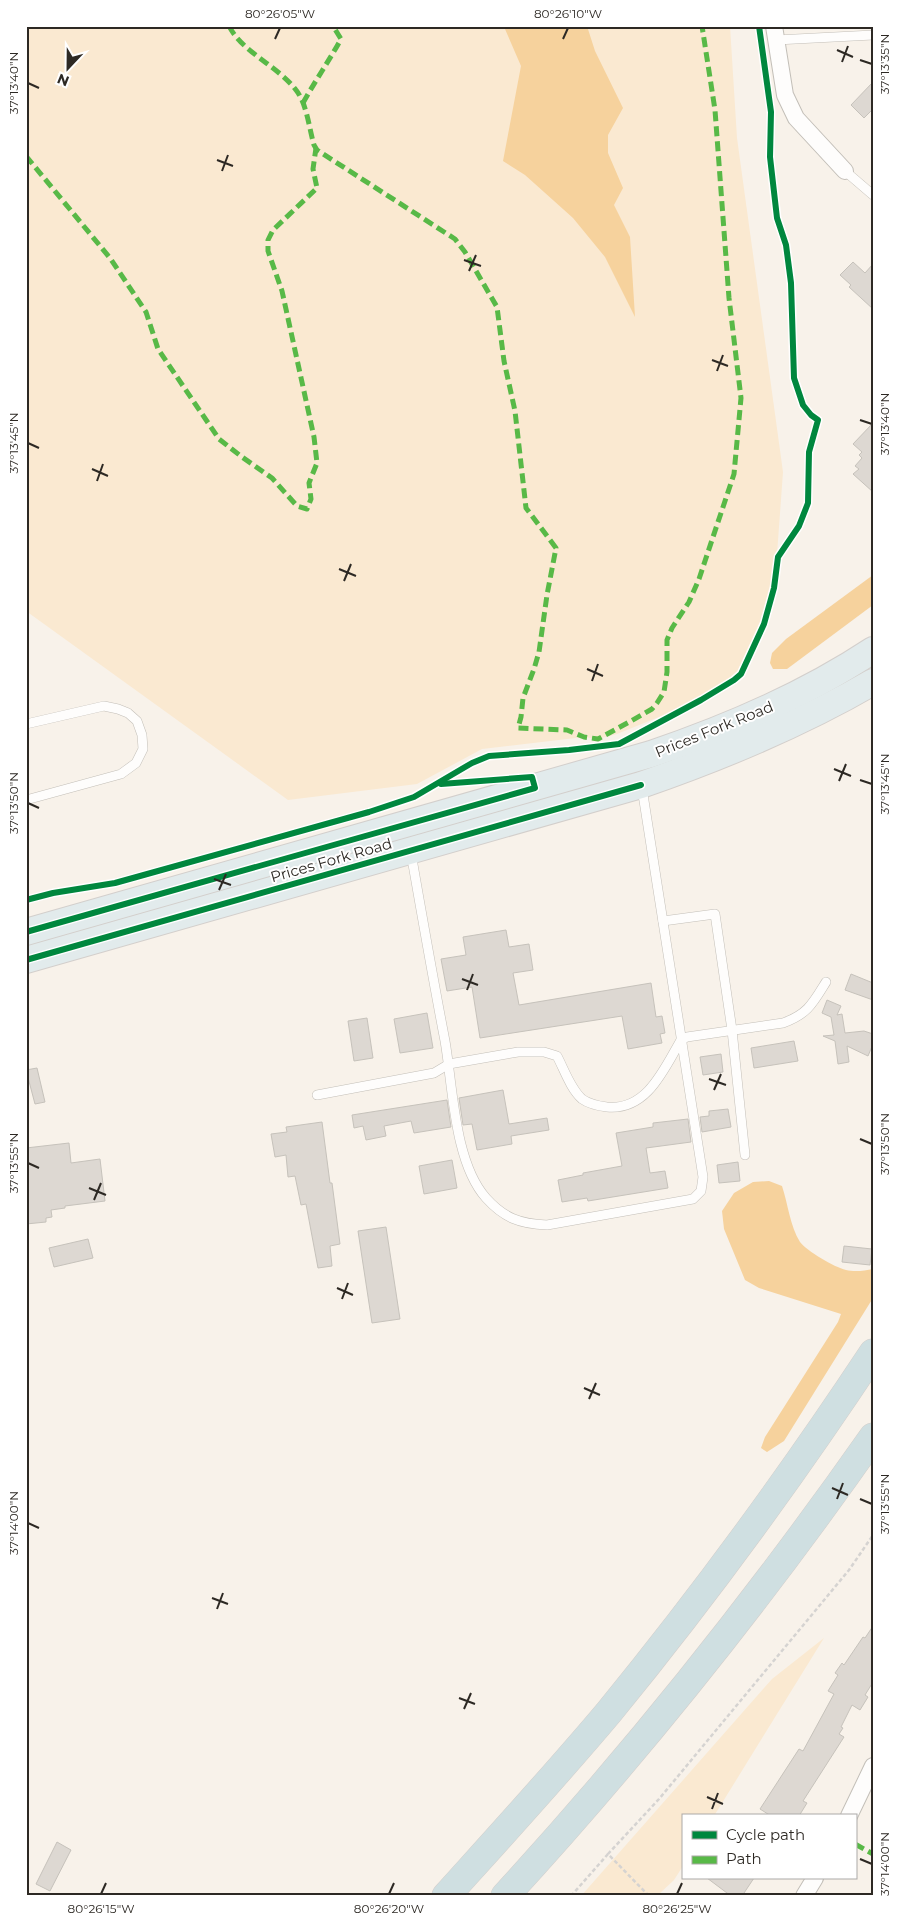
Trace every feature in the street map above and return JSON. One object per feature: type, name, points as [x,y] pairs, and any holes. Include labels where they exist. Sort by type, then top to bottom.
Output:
[{"type":"highway","points":[[446,1896],[566,1762],[687,1613],[784,1484],[873,1353]]},
{"type":"highway","points":[[505,1896],[622,1765],[673,1703],[797,1542],[873,1437]]},
{"type":"main road","name":"Prices Fork Road","points":[[26,960],[411,851],[639,772],[673,746],[749,716],[797,694],[873,650]]},
{"type":"main road","name":"Prices Fork Road","points":[[26,932],[639,772],[698,766],[802,721],[873,682]]},
{"type":"street","points":[[775,33],[785,95],[796,118],[845,171]]},
{"type":"street","points":[[850,1814],[873,1766]]},
{"type":"street","points":[[804,1896],[814,1880]]},
{"type":"lane","points":[[775,33],[873,35]]},
{"type":"lane","points":[[845,171],[873,195]]},
{"type":"lane","points":[[26,724],[104,706],[128,713],[137,721],[142,735],[143,749],[136,763],[121,774],[26,800]]},
{"type":"lane","points":[[411,851],[449,1064],[456,1118],[467,1166],[486,1197],[507,1216],[525,1224],[547,1224],[693,1200],[701,1191],[703,1178],[639,772]]},
{"type":"lane","points":[[663,921],[714,914],[732,1030],[746,1154]]},
{"type":"lane","points":[[317,1095],[434,1073],[449,1064],[518,1052],[544,1052],[557,1056],[573,1088],[582,1099],[597,1106],[617,1108],[632,1104],[649,1092],[681,1040],[687,1037],[783,1023],[798,1017],[810,1008],[826,982]]},
{"type":"path","points":[[571,1896],[659,1799],[849,1570],[873,1535]]},
{"type":"path","points":[[608,1854],[649,1896]]},
{"type":"shaded area","points":[[26,26],[730,26],[737,138],[783,472],[775,582],[741,674],[701,700],[617,734],[598,739],[584,737],[482,749],[417,784],[288,800],[26,611]]},
{"type":"shaded area","points":[[499,26],[587,26],[595,51],[623,108],[608,135],[608,153],[623,188],[614,205],[630,237],[635,317],[605,257],[573,218],[525,175],[503,161],[521,66],[505,29]]},
{"type":"shaded area","points":[[873,575],[873,605],[787,669],[773,669],[770,663],[772,653],[786,639]]},
{"type":"shaded area","points":[[769,1181],[782,1186],[789,1215],[803,1246],[835,1266],[849,1271],[873,1269],[873,1298],[784,1441],[767,1452],[761,1448],[765,1437],[838,1322],[841,1314],[759,1288],[745,1280],[724,1229],[722,1211],[734,1193],[753,1182]]},
{"type":"shaded area","points":[[824,1638],[715,1814],[682,1814],[682,1868],[674,1880],[657,1896],[581,1896],[772,1679]]},
{"type":"building","points":[[873,82],[873,109],[864,118],[851,105]]},
{"type":"building","points":[[853,262],[865,273],[873,264],[873,309],[849,287],[851,285],[840,275]]},
{"type":"building","points":[[873,423],[873,492],[853,474],[859,469],[855,466],[862,458],[859,455],[862,452],[853,444]]},
{"type":"building","points":[[506,930],[509,947],[529,944],[533,970],[513,973],[519,1005],[651,983],[656,1017],[662,1016],[665,1033],[660,1034],[662,1043],[628,1049],[622,1016],[480,1038],[472,987],[447,991],[441,959],[466,955],[463,937]]},
{"type":"building","points":[[851,974],[873,983],[873,1000],[845,990]]},
{"type":"building","points":[[827,1000],[841,1006],[837,1015],[842,1014],[845,1033],[864,1031],[873,1034],[873,1044],[868,1056],[847,1046],[849,1062],[838,1064],[835,1041],[823,1036],[834,1035],[831,1017],[822,1013]]},
{"type":"building","points":[[427,1013],[433,1048],[400,1053],[394,1019]]},
{"type":"building","points":[[367,1018],[373,1058],[354,1061],[348,1021]]},
{"type":"building","points":[[794,1041],[798,1061],[754,1068],[751,1048]]},
{"type":"building","points":[[721,1054],[723,1072],[703,1075],[700,1057]]},
{"type":"building","points":[[37,1068],[45,1102],[35,1104],[26,1070]]},
{"type":"building","points":[[503,1090],[509,1124],[547,1118],[549,1130],[511,1136],[512,1144],[477,1150],[472,1124],[463,1125],[459,1098]]},
{"type":"building","points":[[447,1100],[451,1127],[414,1133],[411,1121],[384,1126],[386,1136],[366,1140],[363,1126],[354,1128],[352,1115]]},
{"type":"building","points":[[728,1109],[731,1127],[702,1132],[700,1117],[709,1116],[709,1111]]},
{"type":"building","points":[[688,1119],[691,1142],[646,1148],[650,1173],[665,1171],[668,1188],[588,1201],[587,1198],[562,1202],[558,1180],[622,1166],[616,1133],[653,1127],[653,1123]]},
{"type":"building","points":[[322,1122],[340,1244],[330,1246],[332,1266],[318,1268],[306,1204],[301,1205],[295,1176],[288,1177],[286,1155],[275,1157],[271,1134],[287,1132],[286,1127]]},
{"type":"building","points":[[69,1143],[71,1163],[100,1159],[105,1201],[65,1206],[65,1208],[51,1210],[52,1217],[46,1218],[46,1222],[26,1224],[26,1148]]},
{"type":"building","points":[[452,1160],[457,1188],[424,1194],[419,1166]]},
{"type":"building","points":[[738,1162],[740,1181],[719,1183],[717,1165]]},
{"type":"building","points":[[386,1227],[400,1319],[372,1323],[358,1231]]},
{"type":"building","points":[[88,1239],[93,1258],[54,1267],[49,1248]]},
{"type":"building","points":[[844,1246],[872,1249],[870,1265],[842,1262]]},
{"type":"building","points":[[873,1626],[873,1682],[865,1695],[868,1697],[860,1710],[852,1705],[839,1734],[844,1737],[803,1801],[807,1803],[800,1814],[768,1814],[760,1809],[799,1749],[803,1751],[834,1694],[828,1691],[838,1675],[835,1673],[842,1663],[844,1665],[863,1637],[865,1638]]},
{"type":"building","points":[[57,1842],[71,1850],[50,1891],[36,1884]]},
{"type":"building","points":[[710,1880],[753,1880],[742,1896],[731,1896]]},
{"type":"marked path","points":[[229,26],[242,44],[280,74],[296,90],[305,109],[317,150],[455,239],[465,252],[497,307],[504,361],[515,411],[526,508],[556,548],[539,652],[523,698],[518,728],[567,730],[584,737],[598,739],[652,709],[664,692],[667,672],[667,640],[672,628],[689,602],[699,579],[734,474],[741,398],[729,298],[715,110],[702,26]]},
{"type":"marked path","points":[[303,103],[341,39],[333,26]]},
{"type":"marked path","points":[[26,156],[110,258],[146,312],[158,349],[219,439],[272,478],[297,506],[307,509],[311,499],[309,483],[317,463],[314,437],[282,291],[268,251],[268,240],[273,230],[317,188],[313,169],[316,148]]},
{"type":"marked path","points":[[856,1845],[873,1854]]},
{"type":"cycle path","points":[[26,900],[53,893],[115,883],[369,812],[414,797],[472,763],[489,756],[619,744],[701,700],[741,674],[764,624],[774,588],[778,557],[799,526],[808,503],[809,452],[818,420],[803,405],[794,378],[791,283],[786,245],[777,218],[770,157],[771,112],[759,26]]},
{"type":"cycle path","points":[[26,932],[535,788],[532,777],[441,784]]},
{"type":"cycle path","points":[[26,960],[641,785]]}]
